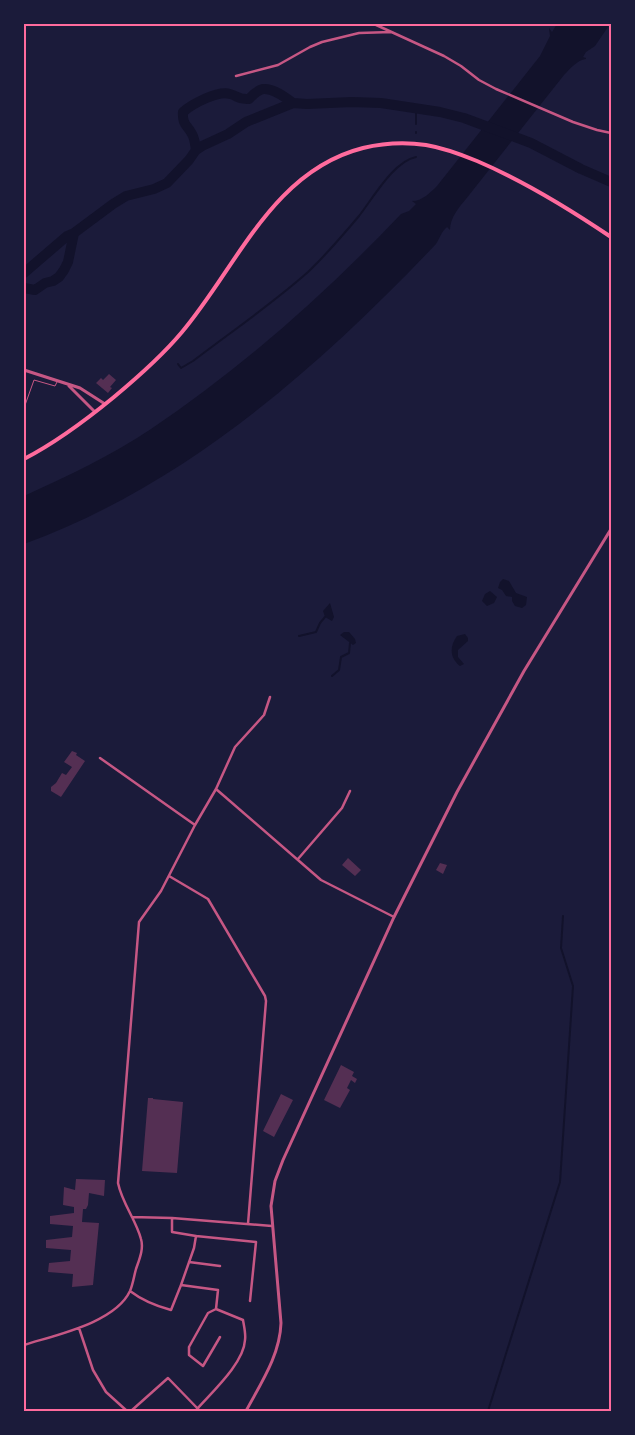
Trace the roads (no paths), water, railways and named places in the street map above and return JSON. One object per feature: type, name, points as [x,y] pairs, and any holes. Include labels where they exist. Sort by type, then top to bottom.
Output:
[{"type":"main road","points":[[24,458],[70,431],[105,404],[160,356],[200,308],[260,223],[280,199],[307,174],[326,162],[352,151],[392,143],[414,143],[457,153],[505,173],[575,213],[611,237]]},
{"type":"street","points":[[374,24],[444,56],[461,66],[478,80],[496,89],[572,122],[611,133]]},
{"type":"street","points":[[236,76],[278,65],[322,42],[359,33],[392,32]]},
{"type":"street","points":[[24,370],[80,388],[105,404]]},
{"type":"street","points":[[68,385],[95,412]]},
{"type":"street","points":[[246,1411],[274,1358],[281,1335],[272,1226],[272,1201],[282,1160],[394,917],[457,792],[552,624],[611,529]]},
{"type":"street","points":[[24,1345],[98,1320],[123,1301],[130,1291],[142,1249],[142,1240],[120,1192],[118,1183],[139,922],[158,895],[216,788],[235,747],[264,714],[270,698]]},
{"type":"street","points":[[100,758],[195,825]]},
{"type":"street","points":[[216,788],[321,880],[394,917]]},
{"type":"street","points":[[298,859],[342,808],[350,791]]},
{"type":"street","points":[[168,876],[208,899],[265,996],[248,1224]]},
{"type":"street","points":[[132,1217],[172,1218],[272,1226]]},
{"type":"street","points":[[172,1218],[172,1232],[256,1242],[250,1301]]},
{"type":"street","points":[[130,1291],[153,1305],[171,1310],[189,1262],[196,1236]]},
{"type":"street","points":[[189,1262],[220,1266]]},
{"type":"street","points":[[181,1285],[218,1290],[216,1309]]},
{"type":"street","points":[[131,1411],[168,1378],[199,1410],[229,1374],[240,1355],[245,1341],[243,1320],[216,1309],[208,1313],[189,1348],[189,1355],[203,1366],[220,1337]]},
{"type":"street","points":[[79,1328],[93,1370],[106,1392],[126,1411]]},
{"type":"lane","points":[[24,408],[34,380],[55,386],[58,382]]},
{"type":"waterway","points":[[196,150],[193,136],[184,122],[183,116],[183,112],[192,105],[212,96],[225,93],[249,99],[263,89],[275,91],[293,103]]},
{"type":"waterway","points":[[24,273],[67,236],[74,233],[113,204],[126,196],[154,189],[167,183],[196,150],[202,146],[228,134],[246,122],[293,103],[381,103],[440,112],[464,118],[531,143],[611,182]]},
{"type":"waterway","points":[[416,108],[416,124]]},
{"type":"waterway","points":[[178,364],[181,368],[193,361],[266,307],[308,272],[359,216],[384,181],[400,165],[416,157]]},
{"type":"waterway","points":[[24,288],[35,290],[59,277],[68,262],[74,233]]},
{"type":"waterway","points":[[299,636],[316,632],[325,617]]},
{"type":"waterway","points":[[332,676],[339,670],[341,657],[349,653],[350,643]]},
{"type":"waterway","points":[[488,1411],[560,1182],[573,986],[561,948],[563,916]]}]
